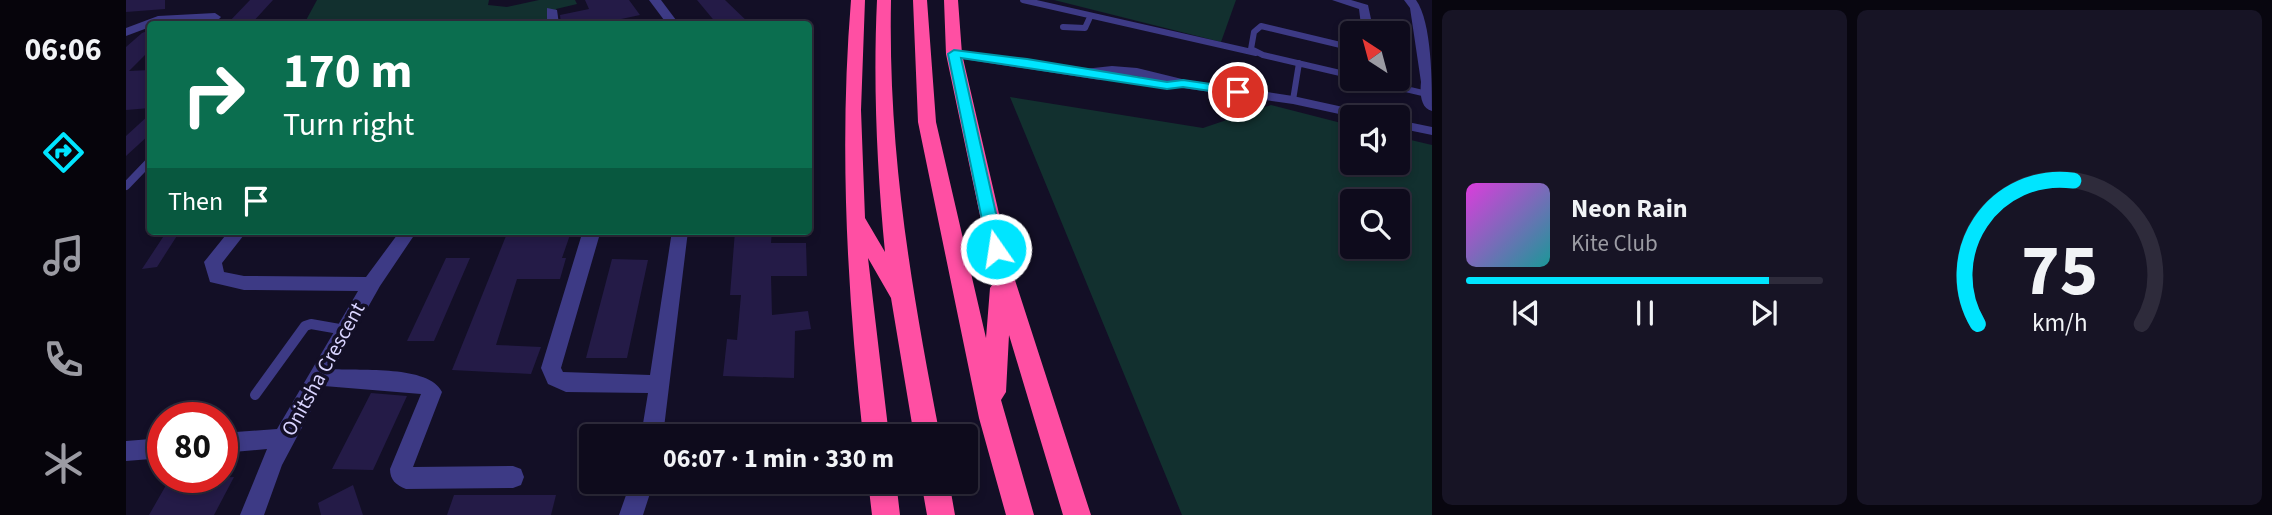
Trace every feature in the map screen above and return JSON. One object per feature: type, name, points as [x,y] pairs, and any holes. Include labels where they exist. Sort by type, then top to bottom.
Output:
[{"type":"highway","points":[[858,0],[850,122],[853,216],[862,324],[874,424]]},
{"type":"highway","points":[[884,0],[882,73],[885,144],[902,300],[925,424]]},
{"type":"highway","points":[[920,0],[927,122],[992,418],[1020,515]]},
{"type":"highway","points":[[951,0],[954,54],[1002,275],[1077,515]]},
{"type":"highway","points":[[853,216],[902,300]]},
{"type":"highway","points":[[992,418],[1002,275]]},
{"type":"highway","points":[[884,494],[886,515]]},
{"type":"highway","points":[[937,494],[941,515]]},
{"type":"street","points":[[655,0],[671,21]]},
{"type":"street","points":[[1338,0],[1364,7],[1366,21]]},
{"type":"street","points":[[1410,0],[1416,8],[1430,101]]},
{"type":"street","points":[[551,10],[553,21]]},
{"type":"street","points":[[155,21],[215,17]]},
{"type":"street","points":[[126,32],[147,24]]},
{"type":"street","points":[[954,54],[1089,72],[1167,86],[1183,84],[1293,100],[1340,110]]},
{"type":"street","points":[[1410,126],[1432,131]]},
{"type":"street","points":[[236,235],[213,262],[216,276],[225,280],[244,283],[371,284]]},
{"type":"street","name":"Onitsha Crescent","points":[[252,515],[257,497],[284,438],[371,284],[406,235]]},
{"type":"street","points":[[590,235],[551,368],[555,379],[566,383],[660,384]]},
{"type":"street","points":[[654,424],[679,235]]},
{"type":"street","points":[[319,377],[420,383],[428,387],[432,392],[429,402],[401,469],[401,474],[406,478],[513,477]]},
{"type":"street","points":[[238,442],[284,438]]},
{"type":"street","points":[[126,451],[147,449]]},
{"type":"street","points":[[631,515],[638,494]]},
{"type":"lane","points":[[1023,0],[1340,73]]},
{"type":"lane","points":[[1063,27],[1086,28],[1090,17]]},
{"type":"lane","points":[[1256,52],[1251,49],[1254,32],[1261,26],[1340,45]]},
{"type":"lane","points":[[1293,100],[1299,63]]},
{"type":"lane","points":[[1400,91],[1430,101]]},
{"type":"lane","points":[[126,186],[147,164]]},
{"type":"lane","points":[[255,395],[305,326],[312,324],[345,330]]},
{"type":"green space","points":[[317,0],[489,0],[488,5],[507,7],[539,0],[575,0],[577,4],[556,9],[557,19],[549,21],[306,21]]},
{"type":"green space","points":[[1054,0],[1236,0],[1221,42]]},
{"type":"green space","points":[[1010,97],[1203,128],[1271,105],[1340,123],[1340,175],[1410,175],[1410,140],[1432,145],[1432,515],[1182,515]]},
{"type":"building","points":[[126,0],[165,0],[165,9],[126,12]]},
{"type":"building","points":[[250,0],[273,0],[254,21],[230,21]]},
{"type":"building","points":[[585,0],[629,0],[640,15],[612,21],[561,21],[560,15],[589,9]]},
{"type":"building","points":[[697,0],[725,0],[747,21],[714,21]]},
{"type":"building","points":[[147,31],[147,53],[129,71],[147,70],[147,108],[126,110],[126,47]]},
{"type":"building","points":[[147,117],[147,137],[126,156],[126,136]]},
{"type":"building","points":[[164,235],[177,235],[157,267],[142,269]]},
{"type":"building","points":[[506,235],[570,235],[562,258],[566,258],[560,279],[517,279],[496,345],[541,347],[531,374],[452,370]]},
{"type":"building","points":[[735,235],[772,235],[771,243],[806,243],[807,276],[771,276],[772,315],[808,311],[811,329],[795,331],[794,378],[723,376],[727,339],[737,340],[741,295],[730,295]]},
{"type":"building","points":[[446,258],[470,258],[434,341],[407,341]]},
{"type":"building","points":[[612,259],[648,260],[627,358],[586,358]]},
{"type":"building","points":[[371,393],[407,396],[373,470],[332,469]]},
{"type":"building","points":[[353,485],[363,515],[321,515],[318,503]]},
{"type":"building","points":[[162,493],[226,493],[214,515],[149,515]]},
{"type":"building","points":[[454,495],[556,495],[551,515],[447,515]]},
{"type":"route","points":[[996,249],[954,54],[1089,72],[1167,86],[1183,84],[1238,92]]}]
